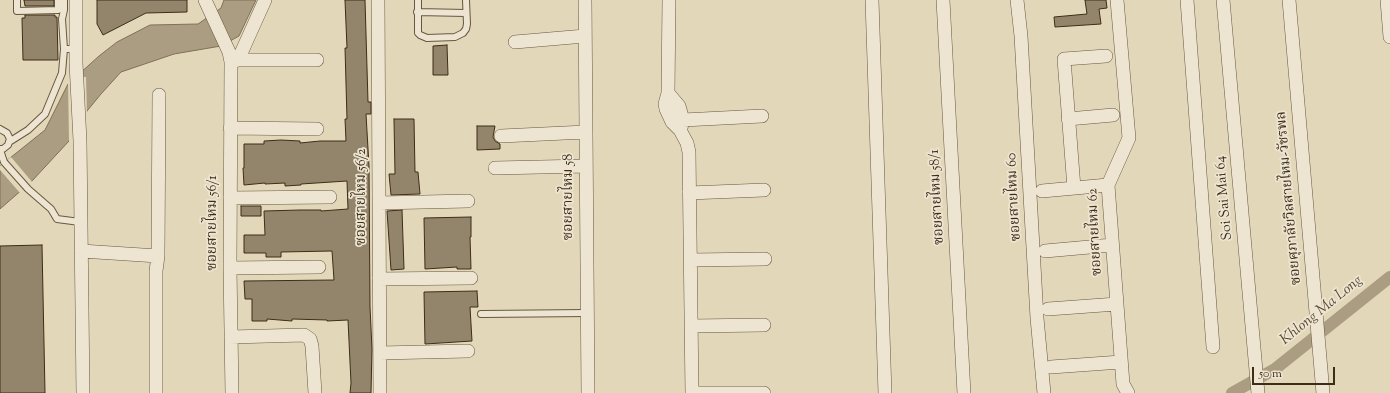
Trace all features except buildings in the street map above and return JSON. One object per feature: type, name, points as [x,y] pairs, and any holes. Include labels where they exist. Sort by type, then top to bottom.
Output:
[{"type":"street","points":[[76,0],[80,141],[83,393]]},
{"type":"street","points":[[205,0],[233,58]]},
{"type":"street","points":[[233,58],[265,0]]},
{"type":"street","name":"ซอยสายไหม 56/2","points":[[378,0],[380,393]]},
{"type":"street","name":"ซอยสายไหม 58","points":[[585,0],[588,393]]},
{"type":"street","points":[[669,0],[668,92],[665,104],[666,108],[678,124],[688,147],[692,393],[764,393]]},
{"type":"street","points":[[872,0],[885,393]]},
{"type":"street","name":"ซอยสายไหม 58/1","points":[[943,0],[964,393]]},
{"type":"street","name":"ซอยสายไหม 60","points":[[1017,0],[1021,36],[1037,318],[1044,393]]},
{"type":"street","name":"ซอยสายไหม 62","points":[[1117,0],[1129,138],[1108,185],[1123,384],[1128,393]]},
{"type":"street","name":"Soi Sai Mai 64","points":[[1187,0],[1214,347]]},
{"type":"street","name":"Soi Sai Mai 64","points":[[1224,0],[1258,393]]},
{"type":"street","name":"ซอยศุภาลัยวิลสายไหม-วัชรพล","points":[[1289,0],[1322,393]]},
{"type":"street","points":[[1387,0],[1390,37]]},
{"type":"street","points":[[515,42],[585,36]]},
{"type":"street","points":[[1074,188],[1064,59],[1106,56]]},
{"type":"street","points":[[233,58],[318,60]]},
{"type":"street","name":"ซอยสายไหม 56/1","points":[[232,393],[230,128],[233,58]]},
{"type":"street","points":[[156,393],[156,272],[158,256],[159,95]]},
{"type":"street","points":[[1068,119],[1113,115]]},
{"type":"street","points":[[678,124],[762,116]]},
{"type":"street","points":[[230,128],[318,129]]},
{"type":"street","points":[[501,136],[586,132]]},
{"type":"street","points":[[495,168],[586,166]]},
{"type":"street","points":[[1042,191],[1108,185]]},
{"type":"street","points":[[689,193],[764,190]]},
{"type":"street","points":[[230,198],[330,197]]},
{"type":"street","points":[[379,203],[468,201]]},
{"type":"street","points":[[1045,251],[1112,245]]},
{"type":"street","points":[[81,251],[158,256]]},
{"type":"street","points":[[691,260],[765,259]]},
{"type":"street","points":[[230,268],[319,267]]},
{"type":"street","points":[[379,279],[471,278]]},
{"type":"street","points":[[1048,309],[1117,304]]},
{"type":"street","points":[[692,326],[764,325]]},
{"type":"street","points":[[231,337],[293,335],[304,336],[310,339],[312,346],[315,393]]},
{"type":"street","points":[[380,353],[468,351]]},
{"type":"street","points":[[1051,367],[1121,362]]},
{"type":"lane","points":[[17,0],[17,11],[58,10],[58,0]]},
{"type":"lane","points":[[64,0],[62,19],[64,49],[62,73],[45,114],[28,130],[9,142],[6,147],[0,149],[4,162],[28,189],[51,209],[57,219],[80,222]]},
{"type":"lane","points":[[418,0],[418,33],[427,38],[455,37],[463,33],[466,30],[466,0]]},
{"type":"lane","points":[[417,12],[466,13]]},
{"type":"lane","points":[[64,49],[77,49]]},
{"type":"lane","points":[[0,130],[7,133],[10,139],[9,142]]},
{"type":"lane","points":[[481,314],[587,313]]},
{"type":"shaded area","points":[[224,0],[256,0],[239,36],[221,46],[174,54],[121,72],[87,111],[69,141],[32,181],[0,209],[0,166],[45,130],[68,84],[117,42],[150,25],[198,24],[221,8]]},
{"type":"pier","points":[[72,77],[86,77],[87,115],[72,141],[69,141],[68,81]]},
{"type":"pier","points":[[11,157],[33,183],[20,193],[0,170],[0,166]]},
{"type":"waterway","name":"Khlong Ma Long","points":[[1232,393],[1275,369],[1390,277]]}]
